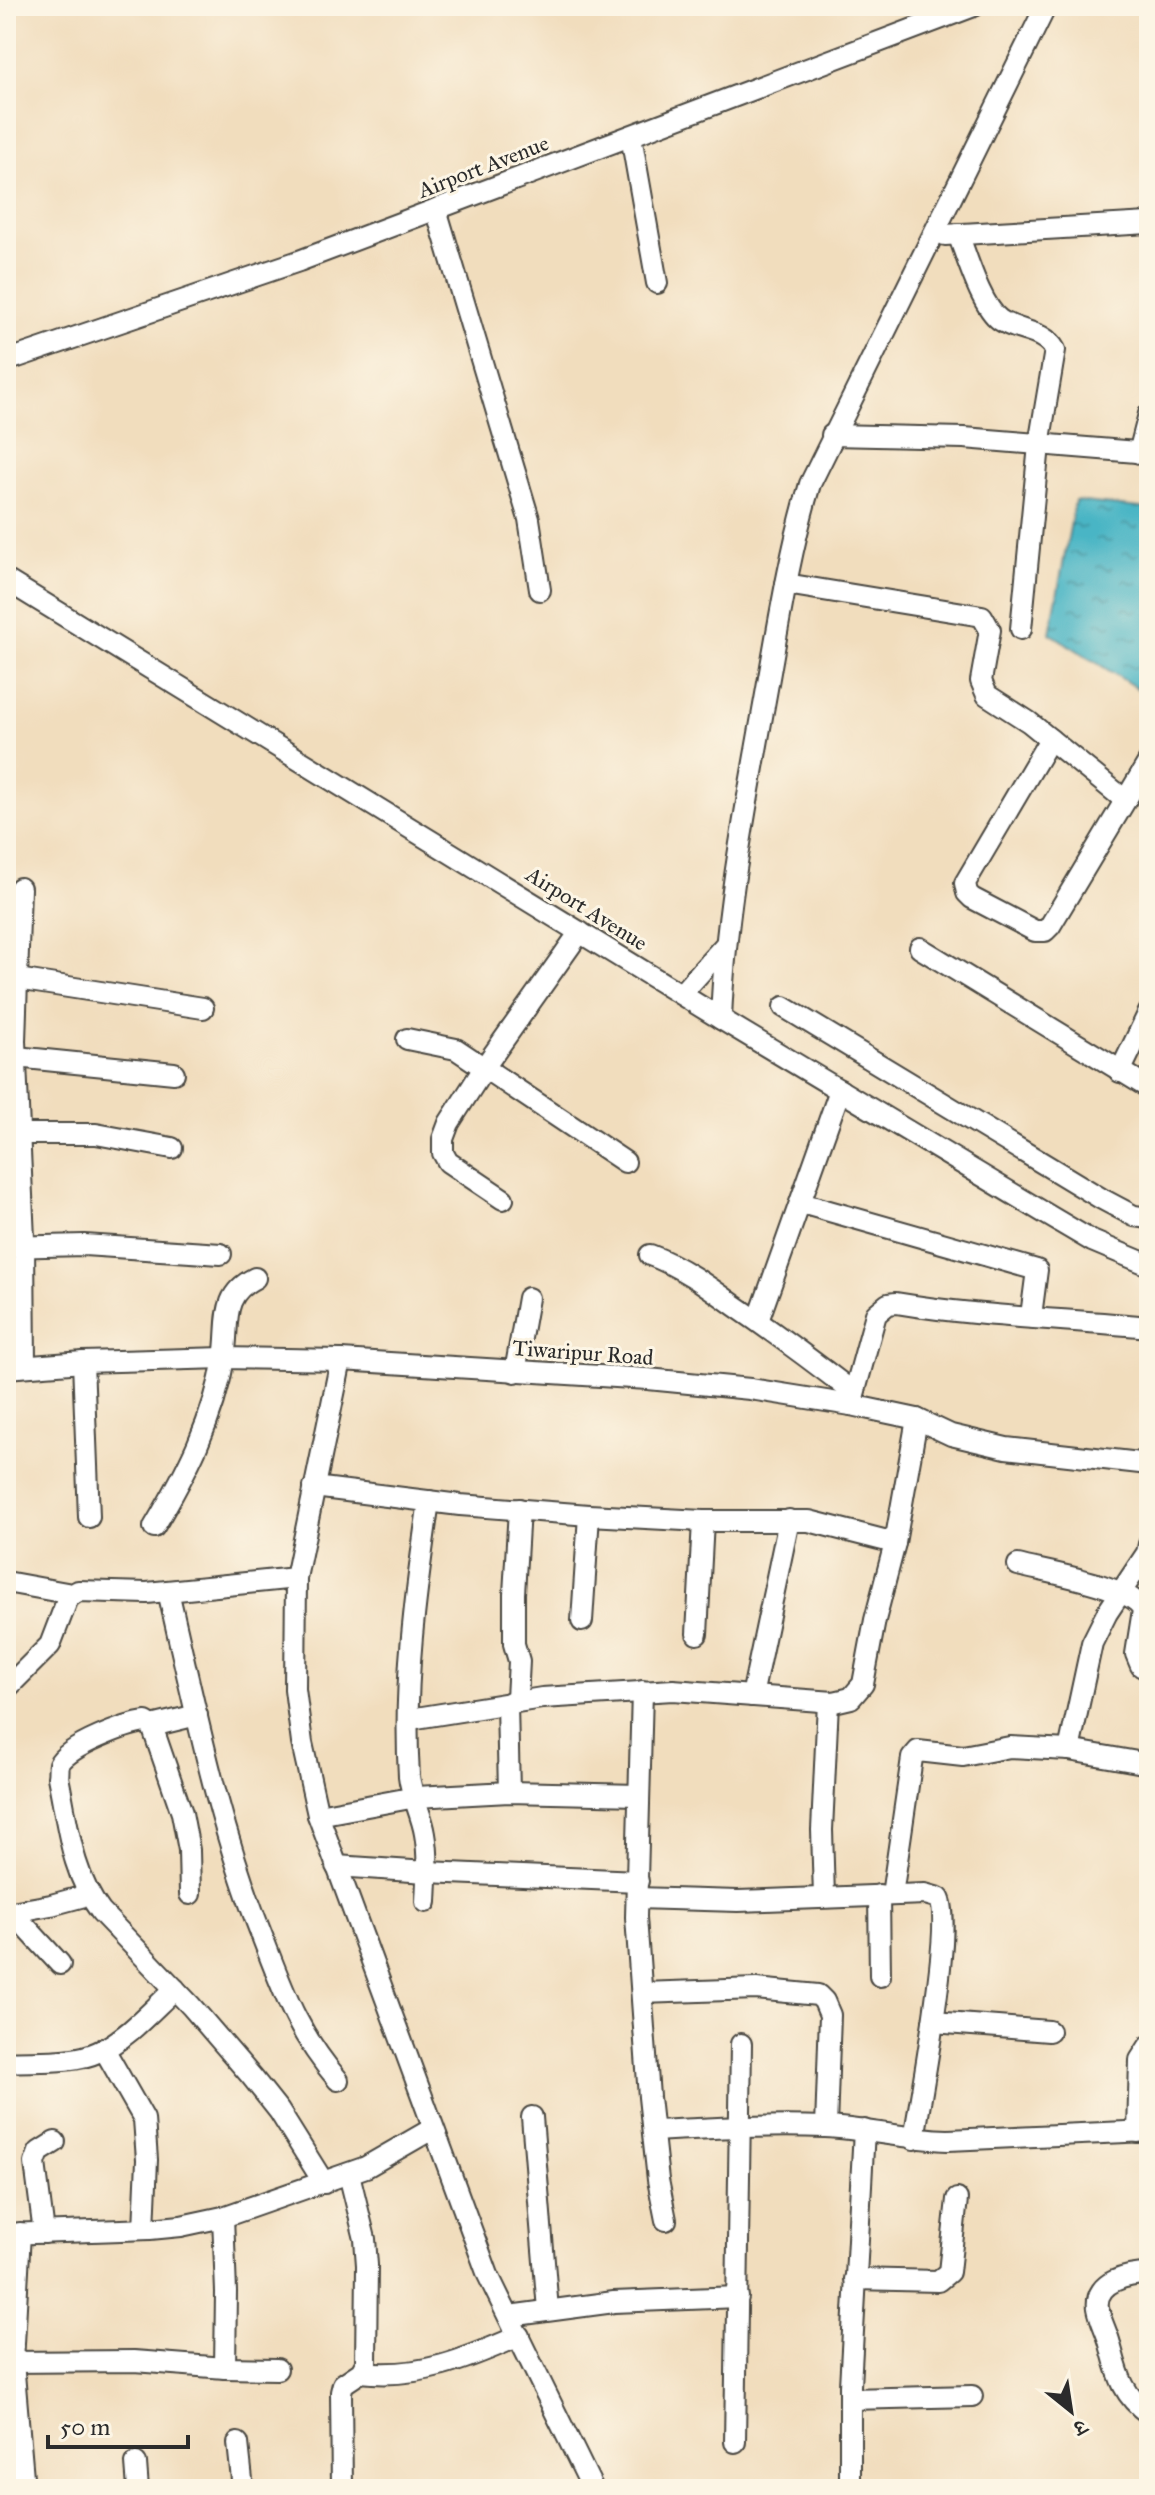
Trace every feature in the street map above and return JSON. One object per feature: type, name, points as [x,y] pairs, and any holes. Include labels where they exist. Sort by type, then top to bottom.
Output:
[{"type":"street","name":"Airport Avenue","points":[[6,361],[299,261],[974,6]]},
{"type":"street","points":[[721,1019],[726,944],[746,808],[795,533],[810,484],[1046,6]]},
{"type":"street","points":[[631,136],[657,283]]},
{"type":"street","points":[[436,209],[529,519],[540,590]]},
{"type":"street","points":[[934,235],[1149,223]]},
{"type":"street","points":[[958,234],[990,309],[1011,325],[1046,338],[1055,350],[1039,445],[1021,629]]},
{"type":"street","points":[[832,435],[964,438],[1144,453],[1149,414]]},
{"type":"street","name":"Airport Avenue","points":[[6,580],[721,1019],[1092,1241],[1149,1265]]},
{"type":"street","points":[[786,584],[982,616],[990,630],[982,689],[992,699],[1029,722],[1125,800]]},
{"type":"street","points":[[1050,739],[965,883],[967,893],[972,898],[1026,928],[1045,931],[1050,926],[1149,761]]},
{"type":"street","points":[[15,1367],[19,1134],[12,1046],[20,888]]},
{"type":"street","points":[[503,1199],[448,1162],[443,1153],[443,1139],[449,1123],[485,1066],[580,932]]},
{"type":"street","points":[[681,994],[726,944]]},
{"type":"street","points":[[920,948],[1149,1088]]},
{"type":"street","points":[[17,979],[203,1008]]},
{"type":"street","points":[[784,1007],[1102,1199],[1134,1216],[1149,1218]]},
{"type":"street","points":[[1120,1072],[1149,1012]]},
{"type":"street","points":[[407,1039],[456,1049],[625,1162]]},
{"type":"street","points":[[12,1046],[174,1073]]},
{"type":"street","points":[[758,1321],[840,1090]]},
{"type":"street","points":[[19,1134],[96,1134],[172,1148]]},
{"type":"street","points":[[801,1203],[1037,1270],[1031,1316]]},
{"type":"street","points":[[15,1247],[84,1245],[221,1254]]},
{"type":"street","points":[[650,1255],[709,1287],[758,1321],[852,1399],[876,1314],[888,1304],[960,1313],[1149,1327]]},
{"type":"street","points":[[154,1527],[188,1471],[212,1410],[224,1358],[229,1302],[240,1285],[255,1278]]},
{"type":"street","points":[[515,1372],[528,1298]]},
{"type":"street","name":"Tiwaripur Road","points":[[15,1367],[224,1358],[341,1360],[677,1382],[852,1399],[917,1419],[951,1435],[1006,1448],[1149,1464]]},
{"type":"street","points":[[341,1360],[296,1578],[295,1689],[302,1743],[318,1815],[488,2275],[593,2489]]},
{"type":"street","points":[[83,1362],[89,1517]]},
{"type":"street","points":[[410,1719],[507,1704],[642,1691],[673,1690],[828,1702],[851,1698],[863,1684],[875,1620],[895,1543],[917,1419]]},
{"type":"street","points":[[314,1487],[589,1515],[703,1521],[809,1521],[895,1543]]},
{"type":"street","points":[[426,1902],[425,1832],[409,1779],[413,1610],[429,1501]]},
{"type":"street","points":[[507,1704],[517,1698],[519,1661],[514,1648],[514,1594],[519,1509]]},
{"type":"street","points":[[582,1621],[589,1515]]},
{"type":"street","points":[[752,1696],[789,1520]]},
{"type":"street","points":[[697,1634],[703,1521]]},
{"type":"street","points":[[1069,1750],[1092,1643],[1147,1553],[1149,1544]]},
{"type":"street","points":[[1018,1565],[1122,1592],[1137,1600],[1143,1610],[1136,1654],[1141,1666],[1149,1670]]},
{"type":"street","points":[[6,1689],[50,1645],[68,1598],[78,1591],[147,1593],[296,1578]]},
{"type":"street","points":[[6,1582],[72,1594]]},
{"type":"street","points":[[168,1591],[238,1874],[282,1993],[305,2037],[338,2080]]},
{"type":"street","points":[[642,1691],[636,1917],[653,2131],[666,2220]]},
{"type":"street","points":[[824,1897],[822,1830],[828,1702]]},
{"type":"street","points":[[507,1704],[509,1792]]},
{"type":"street","points":[[152,1726],[197,1715]]},
{"type":"street","points":[[190,1894],[189,1850],[182,1813],[152,1726],[146,1722],[137,1723],[106,1733],[59,1764],[58,1777],[75,1858],[88,1895],[175,1989],[279,2111],[324,2183]]},
{"type":"street","points":[[880,1976],[886,1895],[915,1752],[922,1750],[963,1756],[1010,1747],[1069,1750],[1149,1764]]},
{"type":"street","points":[[318,1815],[416,1797],[509,1792],[639,1795]]},
{"type":"street","points":[[336,1866],[638,1889],[738,1901],[934,1895],[944,1906],[945,1922],[914,2139]]},
{"type":"street","points":[[9,1913],[88,1895]]},
{"type":"street","points":[[9,1913],[60,1964]]},
{"type":"street","points":[[6,2062],[80,2057],[104,2049],[175,1989]]},
{"type":"street","points":[[642,1993],[756,1989],[818,1995],[830,2015],[826,2127]]},
{"type":"street","points":[[933,2022],[1049,2031]]},
{"type":"street","points":[[735,2442],[741,2044]]},
{"type":"street","points":[[653,2131],[826,2127],[914,2139],[1144,2132],[1140,2060],[1149,2046]]},
{"type":"street","points":[[104,2049],[144,2119],[147,2160],[144,2229]]},
{"type":"street","points":[[532,2117],[548,2310]]},
{"type":"street","points":[[24,2489],[10,2362],[13,2234],[144,2229],[181,2226],[223,2217],[366,2167],[432,2129]]},
{"type":"street","points":[[850,2489],[850,2399],[864,2130]]},
{"type":"street","points":[[44,2233],[35,2163],[39,2152],[55,2142]]},
{"type":"street","points":[[349,2174],[365,2239],[367,2265],[366,2363],[361,2372]]},
{"type":"street","points":[[855,2279],[938,2281],[945,2277],[949,2272],[957,2199]]},
{"type":"street","points":[[223,2217],[225,2368]]},
{"type":"street","points":[[1149,2274],[1114,2281],[1097,2298],[1117,2375],[1130,2398],[1149,2414]]},
{"type":"street","points":[[509,2316],[614,2302],[738,2297]]},
{"type":"street","points":[[342,2489],[341,2392],[348,2379],[361,2372],[396,2374],[437,2368],[473,2357],[519,2336]]},
{"type":"street","points":[[10,2362],[134,2361],[277,2369]]},
{"type":"street","points":[[850,2399],[972,2396]]},
{"type":"street","points":[[238,2443],[243,2489]]},
{"type":"street","points":[[136,2463],[138,2489]]},
{"type":"street","points":[[1139,2489],[1149,2489]]},
{"type":"water","points":[[1075,501],[1149,509],[1149,696],[1050,633]]}]
